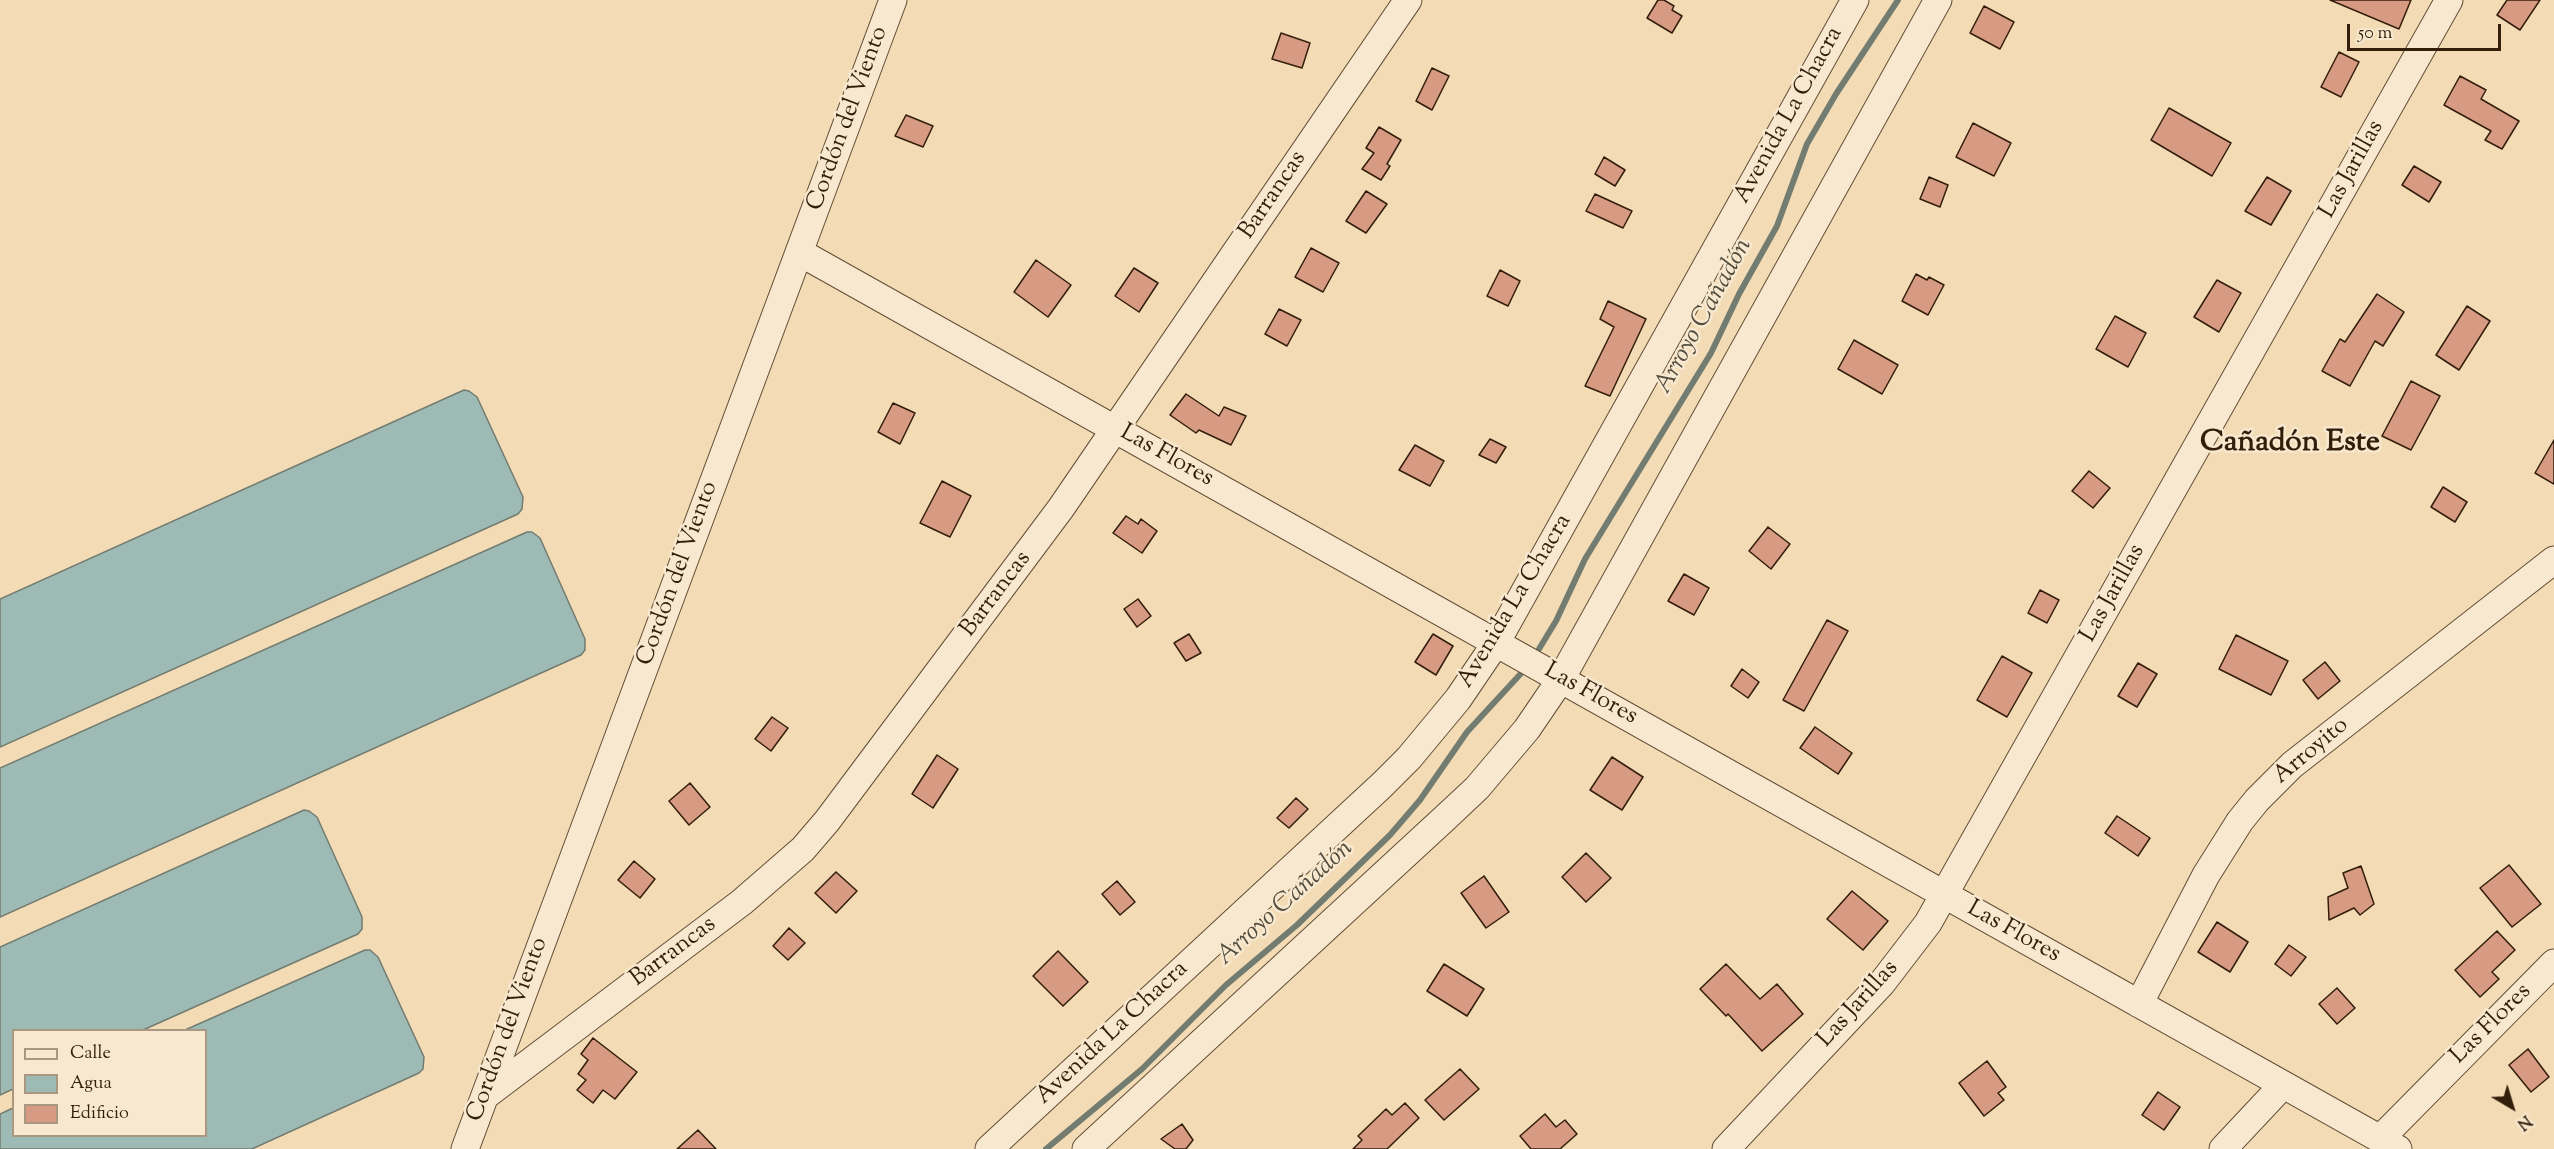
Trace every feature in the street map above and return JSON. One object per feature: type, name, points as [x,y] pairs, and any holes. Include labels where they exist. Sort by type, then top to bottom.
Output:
[{"type":"street","name":"Cordón del Viento","points":[[465,1149],[893,0]]},
{"type":"street","name":"Barrancas","points":[[485,1096],[742,902],[803,849],[827,821],[1031,550],[1408,0]]},
{"type":"street","name":"Avenida La Chacra","points":[[989,1149],[1382,785],[1435,727],[1479,670],[1497,643],[1855,0]]},
{"type":"street","points":[[1086,1149],[1477,788],[1527,729],[1560,679],[1938,0]]},
{"type":"street","name":"Las Jarillas","points":[[1726,1149],[1882,983],[1928,923],[2449,0]]},
{"type":"street","name":"Las Flores","points":[[799,252],[2389,1144],[2554,963]]},
{"type":"street","name":"Arroyito","points":[[2139,1004],[2205,875],[2240,821],[2263,794],[2292,765],[2554,560]]},
{"type":"street","points":[[2223,1149],[2283,1085]]},
{"type":"water","points":[[464,390],[477,397],[523,497],[522,509],[518,514],[0,747],[0,599]]},
{"type":"water","points":[[527,532],[532,532],[540,538],[585,639],[585,650],[581,655],[0,917],[0,768]]},
{"type":"water","points":[[304,810],[317,817],[362,917],[362,929],[358,934],[145,1029],[12,1029],[12,1089],[0,1095],[0,947]]},
{"type":"water","points":[[365,950],[370,950],[378,957],[424,1057],[423,1069],[419,1073],[252,1149],[0,1149],[0,1114],[12,1108],[12,1137],[207,1137],[207,1029],[187,1029]]},
{"type":"building","points":[[1658,0],[1664,0],[1674,6],[1672,10],[1682,16],[1672,33],[1647,18]]},
{"type":"building","points":[[2330,0],[2411,0],[2399,29]]},
{"type":"building","points":[[2507,0],[2540,0],[2520,30],[2497,15]]},
{"type":"building","points":[[1984,6],[2014,22],[2000,49],[1970,33]]},
{"type":"building","points":[[1281,33],[1310,43],[1302,68],[1272,59]]},
{"type":"building","points":[[2339,52],[2359,62],[2341,97],[2321,87]]},
{"type":"building","points":[[1432,68],[1449,76],[1432,110],[1416,101]]},
{"type":"building","points":[[2460,76],[2486,90],[2481,99],[2519,121],[2502,149],[2485,140],[2491,131],[2444,105]]},
{"type":"building","points":[[2169,108],[2231,143],[2212,176],[2151,140]]},
{"type":"building","points":[[906,115],[933,126],[923,147],[895,136]]},
{"type":"building","points":[[1973,123],[2011,143],[1994,176],[1956,157]]},
{"type":"building","points":[[1379,127],[1401,140],[1381,180],[1362,169],[1374,153],[1366,148]]},
{"type":"building","points":[[1604,157],[1625,170],[1615,186],[1595,174]]},
{"type":"building","points":[[2414,166],[2441,182],[2429,202],[2402,185]]},
{"type":"building","points":[[1929,177],[1948,185],[1940,207],[1920,199]]},
{"type":"building","points":[[2267,177],[2291,191],[2271,225],[2245,211]]},
{"type":"building","points":[[1366,191],[1387,204],[1366,233],[1346,221]]},
{"type":"building","points":[[1595,194],[1632,211],[1623,228],[1586,211]]},
{"type":"building","points":[[1311,248],[1339,263],[1323,292],[1295,277]]},
{"type":"building","points":[[1036,260],[1071,285],[1048,317],[1014,292]]},
{"type":"building","points":[[1134,268],[1158,283],[1139,312],[1115,296]]},
{"type":"building","points":[[1500,270],[1520,281],[1508,306],[1487,296]]},
{"type":"building","points":[[1916,274],[1927,280],[1929,277],[1944,285],[1928,315],[1902,301]]},
{"type":"building","points":[[2217,280],[2241,293],[2219,332],[2194,317]]},
{"type":"building","points":[[2377,294],[2404,312],[2383,346],[2375,341],[2350,386],[2322,371],[2340,339],[2345,342]]},
{"type":"building","points":[[1608,301],[1646,319],[1610,396],[1585,386],[1614,327],[1600,319]]},
{"type":"building","points":[[2467,306],[2490,321],[2459,370],[2436,355]]},
{"type":"building","points":[[1279,309],[1301,320],[1287,346],[1265,334]]},
{"type":"building","points":[[2115,316],[2146,333],[2128,367],[2096,349]]},
{"type":"building","points":[[1854,340],[1898,365],[1882,394],[1838,369]]},
{"type":"building","points":[[2411,381],[2440,396],[2411,450],[2382,436]]},
{"type":"building","points":[[1186,394],[1219,416],[1224,407],[1246,416],[1231,445],[1199,430],[1196,433],[1170,415]]},
{"type":"building","points":[[893,403],[915,413],[900,444],[878,432]]},
{"type":"building","points":[[1490,439],[1506,447],[1496,463],[1479,455]]},
{"type":"building","points":[[2554,440],[2554,484],[2535,473]]},
{"type":"building","points":[[1415,445],[1444,461],[1430,486],[1399,470]]},
{"type":"building","points":[[2089,471],[2110,488],[2093,508],[2072,491]]},
{"type":"building","points":[[942,481],[971,496],[950,537],[920,523]]},
{"type":"building","points":[[2443,487],[2467,502],[2455,522],[2431,507]]},
{"type":"building","points":[[1126,516],[1138,524],[1141,519],[1157,531],[1142,553],[1113,533]]},
{"type":"building","points":[[1768,527],[1790,544],[1771,569],[1749,551]]},
{"type":"building","points":[[1684,574],[1709,588],[1694,615],[1668,601]]},
{"type":"building","points":[[2040,590],[2059,600],[2047,623],[2028,613]]},
{"type":"building","points":[[1138,599],[1151,616],[1137,627],[1124,609]]},
{"type":"building","points":[[1827,620],[1848,631],[1804,711],[1783,700]]},
{"type":"building","points":[[1189,634],[1201,653],[1186,661],[1174,643]]},
{"type":"building","points":[[1433,634],[1453,646],[1436,675],[1415,662]]},
{"type":"building","points":[[2236,635],[2288,661],[2271,695],[2219,669]]},
{"type":"building","points":[[2002,656],[2032,673],[2007,717],[1977,700]]},
{"type":"building","points":[[2325,662],[2340,681],[2318,699],[2303,680]]},
{"type":"building","points":[[2138,663],[2157,674],[2137,707],[2118,696]]},
{"type":"building","points":[[1742,669],[1759,682],[1748,698],[1731,686]]},
{"type":"building","points":[[772,717],[788,728],[771,751],[755,739]]},
{"type":"building","points":[[1815,727],[1852,753],[1838,774],[1800,748]]},
{"type":"building","points":[[937,755],[958,769],[933,808],[912,794]]},
{"type":"building","points":[[1612,757],[1643,777],[1622,810],[1590,790]]},
{"type":"building","points":[[690,783],[710,807],[689,825],[669,801]]},
{"type":"building","points":[[1296,798],[1308,809],[1289,828],[1277,818]]},
{"type":"building","points":[[2117,816],[2150,838],[2138,856],[2105,833]]},
{"type":"building","points":[[1586,853],[1611,878],[1586,902],[1562,877]]},
{"type":"building","points":[[634,861],[655,879],[640,898],[618,880]]},
{"type":"building","points":[[2509,865],[2541,904],[2512,927],[2480,888]]},
{"type":"building","points":[[2361,866],[2374,904],[2360,915],[2354,908],[2329,920],[2328,897],[2348,888],[2343,873]]},
{"type":"building","points":[[836,872],[857,891],[836,913],[815,893]]},
{"type":"building","points":[[1484,876],[1509,912],[1486,928],[1461,893]]},
{"type":"building","points":[[1117,881],[1135,902],[1120,915],[1102,894]]},
{"type":"building","points":[[1852,891],[1888,921],[1863,950],[1827,919]]},
{"type":"building","points":[[2217,922],[2248,942],[2230,972],[2198,952]]},
{"type":"building","points":[[789,928],[805,943],[788,960],[773,946]]},
{"type":"building","points":[[2497,931],[2515,950],[2492,972],[2499,979],[2480,997],[2455,970]]},
{"type":"building","points":[[2289,945],[2306,957],[2291,976],[2275,964]]},
{"type":"building","points":[[1058,951],[1088,982],[1063,1006],[1033,976]]},
{"type":"building","points":[[1444,964],[1484,989],[1467,1016],[1427,991]]},
{"type":"building","points":[[1726,964],[1760,999],[1777,984],[1803,1014],[1762,1051],[1728,1014],[1726,1016],[1700,989]]},
{"type":"building","points":[[2337,988],[2355,1008],[2337,1024],[2319,1004]]},
{"type":"building","points":[[593,1038],[637,1072],[615,1099],[603,1090],[593,1103],[577,1090],[586,1080],[578,1074],[588,1060],[581,1054]]},
{"type":"building","points":[[2528,1049],[2549,1077],[2531,1092],[2509,1065]]},
{"type":"building","points":[[1987,1061],[2006,1087],[1998,1093],[2004,1100],[1984,1116],[1959,1083]]},
{"type":"building","points":[[1460,1069],[1479,1089],[1444,1120],[1425,1100]]},
{"type":"building","points":[[2158,1092],[2180,1107],[2164,1130],[2142,1115]]},
{"type":"building","points":[[1405,1103],[1419,1118],[1387,1149],[1353,1149],[1362,1140],[1358,1136],[1386,1109],[1392,1115]]},
{"type":"building","points":[[1545,1114],[1556,1127],[1565,1120],[1577,1134],[1560,1149],[1531,1149],[1520,1136]]},
{"type":"building","points":[[1182,1124],[1193,1140],[1186,1149],[1175,1149],[1161,1139]]},
{"type":"building","points":[[698,1130],[716,1149],[677,1149]]},
{"type":"waterway","name":"Arroyo Cañadón","points":[[1539,649],[1556,621],[1585,559],[1711,353],[1739,294],[1777,226],[1807,144],[1836,94],[1898,0]]},
{"type":"waterway","name":"Arroyo Cañadón","points":[[1046,1149],[1142,1069],[1226,985],[1297,925],[1390,835],[1420,800],[1467,732],[1526,668]]},
{"type":"district","name":"Cañadón Este","points":[[2290,445]]}]
